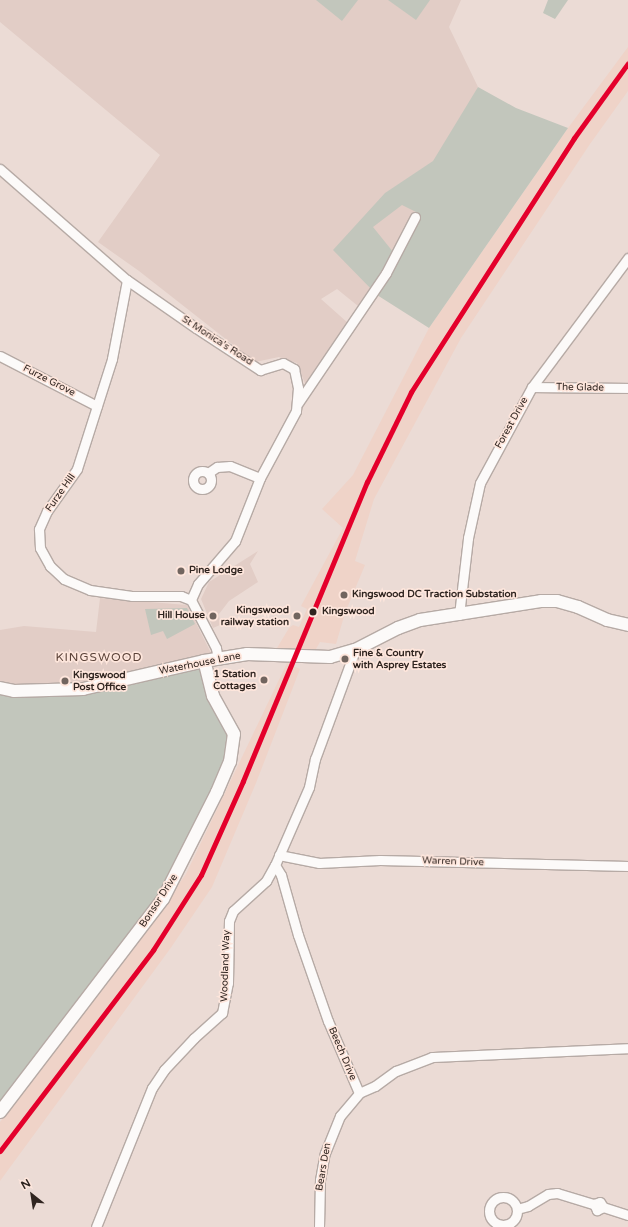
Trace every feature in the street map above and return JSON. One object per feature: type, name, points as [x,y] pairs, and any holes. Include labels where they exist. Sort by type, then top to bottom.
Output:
[{"type":"main road","name":"Waterhouse Lane","points":[[0,688],[14,691],[83,689],[218,659],[280,654],[312,658],[355,650],[398,628],[420,620],[541,601],[557,601],[628,625]]},
{"type":"main road","name":"Bonsor Drive","points":[[0,1112],[160,904],[188,854],[217,792],[230,762],[234,734],[213,696],[204,661]]},
{"type":"street","name":"St Monica's Road","points":[[0,169],[127,280],[260,370],[283,363],[289,365],[294,369],[296,376],[298,403]]},
{"type":"street","points":[[218,659],[216,648],[191,600],[198,584],[236,541],[260,478],[298,403],[386,273],[415,217]]},
{"type":"street","name":"Forest Drive","points":[[459,615],[468,538],[480,483],[532,387],[628,258]]},
{"type":"street","name":"Furze Hill","points":[[127,280],[112,359],[77,469],[47,511],[39,529],[40,548],[50,566],[64,579],[90,590],[132,596],[181,596],[191,600]]},
{"type":"street","name":"Furze Grove","points":[[0,356],[97,406]]},
{"type":"street","name":"The Glade","points":[[532,387],[628,388]]},
{"type":"street","points":[[208,473],[217,467],[230,466],[260,478]]},
{"type":"street","name":"Woodland Way","points":[[96,1227],[152,1088],[164,1070],[194,1038],[222,1013],[228,983],[229,921],[233,911],[266,881],[276,865],[308,787],[315,759],[355,650]]},
{"type":"street","name":"Warren Drive","points":[[280,855],[319,863],[380,860],[628,866]]},
{"type":"street","name":"Beech Drive","points":[[276,865],[281,875],[298,935],[328,1021],[359,1093],[375,1086],[396,1071],[432,1057],[628,1048]]},
{"type":"street","name":"Bears Den","points":[[319,1227],[320,1180],[325,1153],[340,1116],[359,1093]]},
{"type":"street","points":[[517,1209],[528,1206],[548,1194],[557,1193],[628,1215]]},
{"type":"shaded area","points":[[0,0],[461,0],[449,27],[478,87],[422,216],[377,295],[358,306],[337,289],[321,299],[348,323],[306,386],[297,363],[279,357],[255,362],[139,271],[98,242],[160,155],[0,22]]},
{"type":"shaded area","points":[[316,0],[358,0],[342,21]]},
{"type":"shaded area","points":[[388,0],[430,0],[416,20]]},
{"type":"shaded area","points":[[548,0],[568,0],[555,19],[543,13]]},
{"type":"shaded area","points":[[628,47],[628,91],[590,144],[461,338],[374,499],[355,561],[365,565],[345,613],[336,644],[320,642],[313,654],[277,648],[289,628],[293,625],[299,627],[307,609],[301,606],[343,528],[322,509],[353,475],[429,328],[568,128]]},
{"type":"shaded area","points":[[478,87],[516,108],[568,128],[429,328],[377,295],[333,250],[385,193],[433,161]],"holes":[[[402,205],[416,212],[418,219],[398,258],[373,227]]]},
{"type":"shaded area","points":[[258,551],[250,564],[258,582],[229,601],[219,614],[220,625],[213,628],[201,599],[209,582]]},
{"type":"shaded area","points":[[100,598],[187,605],[211,653],[76,686],[16,686],[0,683],[0,630],[24,626],[96,632]]},
{"type":"shaded area","points":[[187,608],[195,624],[167,639],[163,631],[151,635],[145,609]]},
{"type":"shaded area","points":[[204,661],[235,745],[171,885],[0,1105],[0,688],[83,689]]},
{"type":"shaded area","points":[[287,663],[300,669],[256,783],[212,887],[170,949],[0,1181],[0,1122],[120,967],[186,874]]},
{"type":"transit line","points":[[0,1151],[153,950],[201,875],[243,781],[367,482],[411,392],[574,138],[628,63]]},
{"type":"place","name":"Pine Lodge","points":[[181,571]]},
{"type":"place","name":"Kingswood DC Traction Substation","points":[[344,595]]},
{"type":"place","name":"Kingswood","points":[[313,612]]},
{"type":"place","name":"Hill House","points":[[213,616]]},
{"type":"place","name":"Kingswood railway station","points":[[297,616]]},
{"type":"place","name":"Fine & Country with Asprey Estates","points":[[345,659]]},
{"type":"place","name":"1 Station Cottages","points":[[264,680]]},
{"type":"place","name":"Kingswood Post Office","points":[[65,681]]},
{"type":"district","name":"KINGSWOOD","points":[[99,658]]}]
